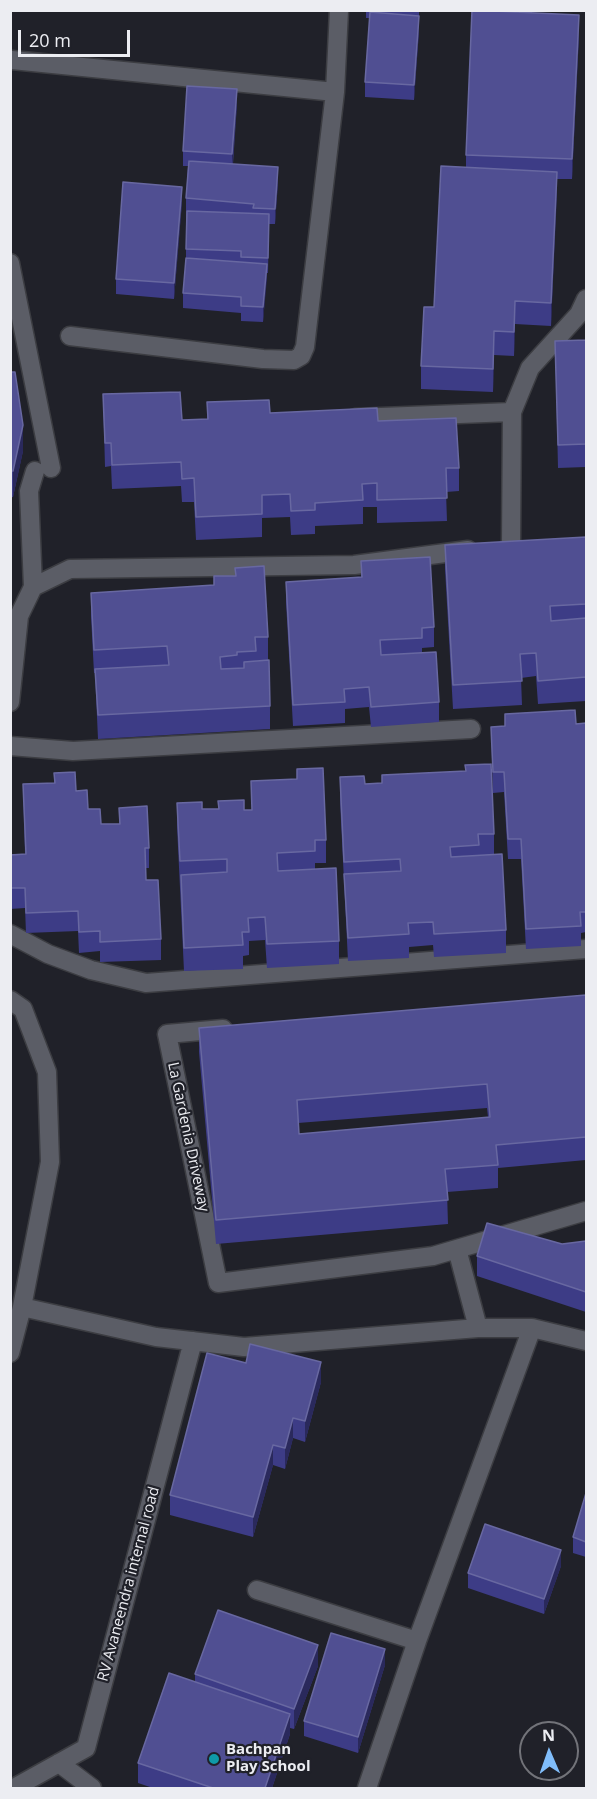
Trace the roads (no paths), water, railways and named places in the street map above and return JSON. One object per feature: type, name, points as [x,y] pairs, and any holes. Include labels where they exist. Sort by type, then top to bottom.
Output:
[{"type":"street","points":[[70,336],[263,359],[294,360],[301,356],[304,347],[335,92],[339,10]]},
{"type":"street","points":[[12,60],[335,92]]},
{"type":"street","points":[[10,263],[43,470],[29,491],[33,587],[19,616],[10,702]]},
{"type":"street","points":[[499,546],[512,412],[530,368],[579,314],[586,299]]},
{"type":"street","points":[[334,419],[512,412]]},
{"type":"street","points":[[33,587],[70,569],[354,565],[499,546],[532,545]]},
{"type":"street","points":[[10,746],[73,751],[471,729]]},
{"type":"street","points":[[10,934],[48,954],[91,970],[146,983],[586,949]]},
{"type":"street","points":[[10,1000],[23,1009],[47,1072],[50,1162],[22,1307],[10,1353]]},
{"type":"street","name":"La Gardenia Driveway","points":[[237,1028],[167,1034],[218,1283],[433,1256],[586,1210]]},
{"type":"street","points":[[457,1249],[478,1328]]},
{"type":"street","points":[[22,1307],[156,1337],[244,1347],[478,1328],[532,1328],[586,1341]]},
{"type":"street","points":[[367,1788],[417,1641],[532,1328]]},
{"type":"street","name":"RV Avaneendra internal road","points":[[14,1788],[86,1748],[192,1341]]},
{"type":"street","points":[[257,1590],[417,1641]]},
{"type":"street","points":[[59,1763],[92,1788]]},
{"type":"place","name":"Bachpan Play School","points":[[214,1759]]}]
